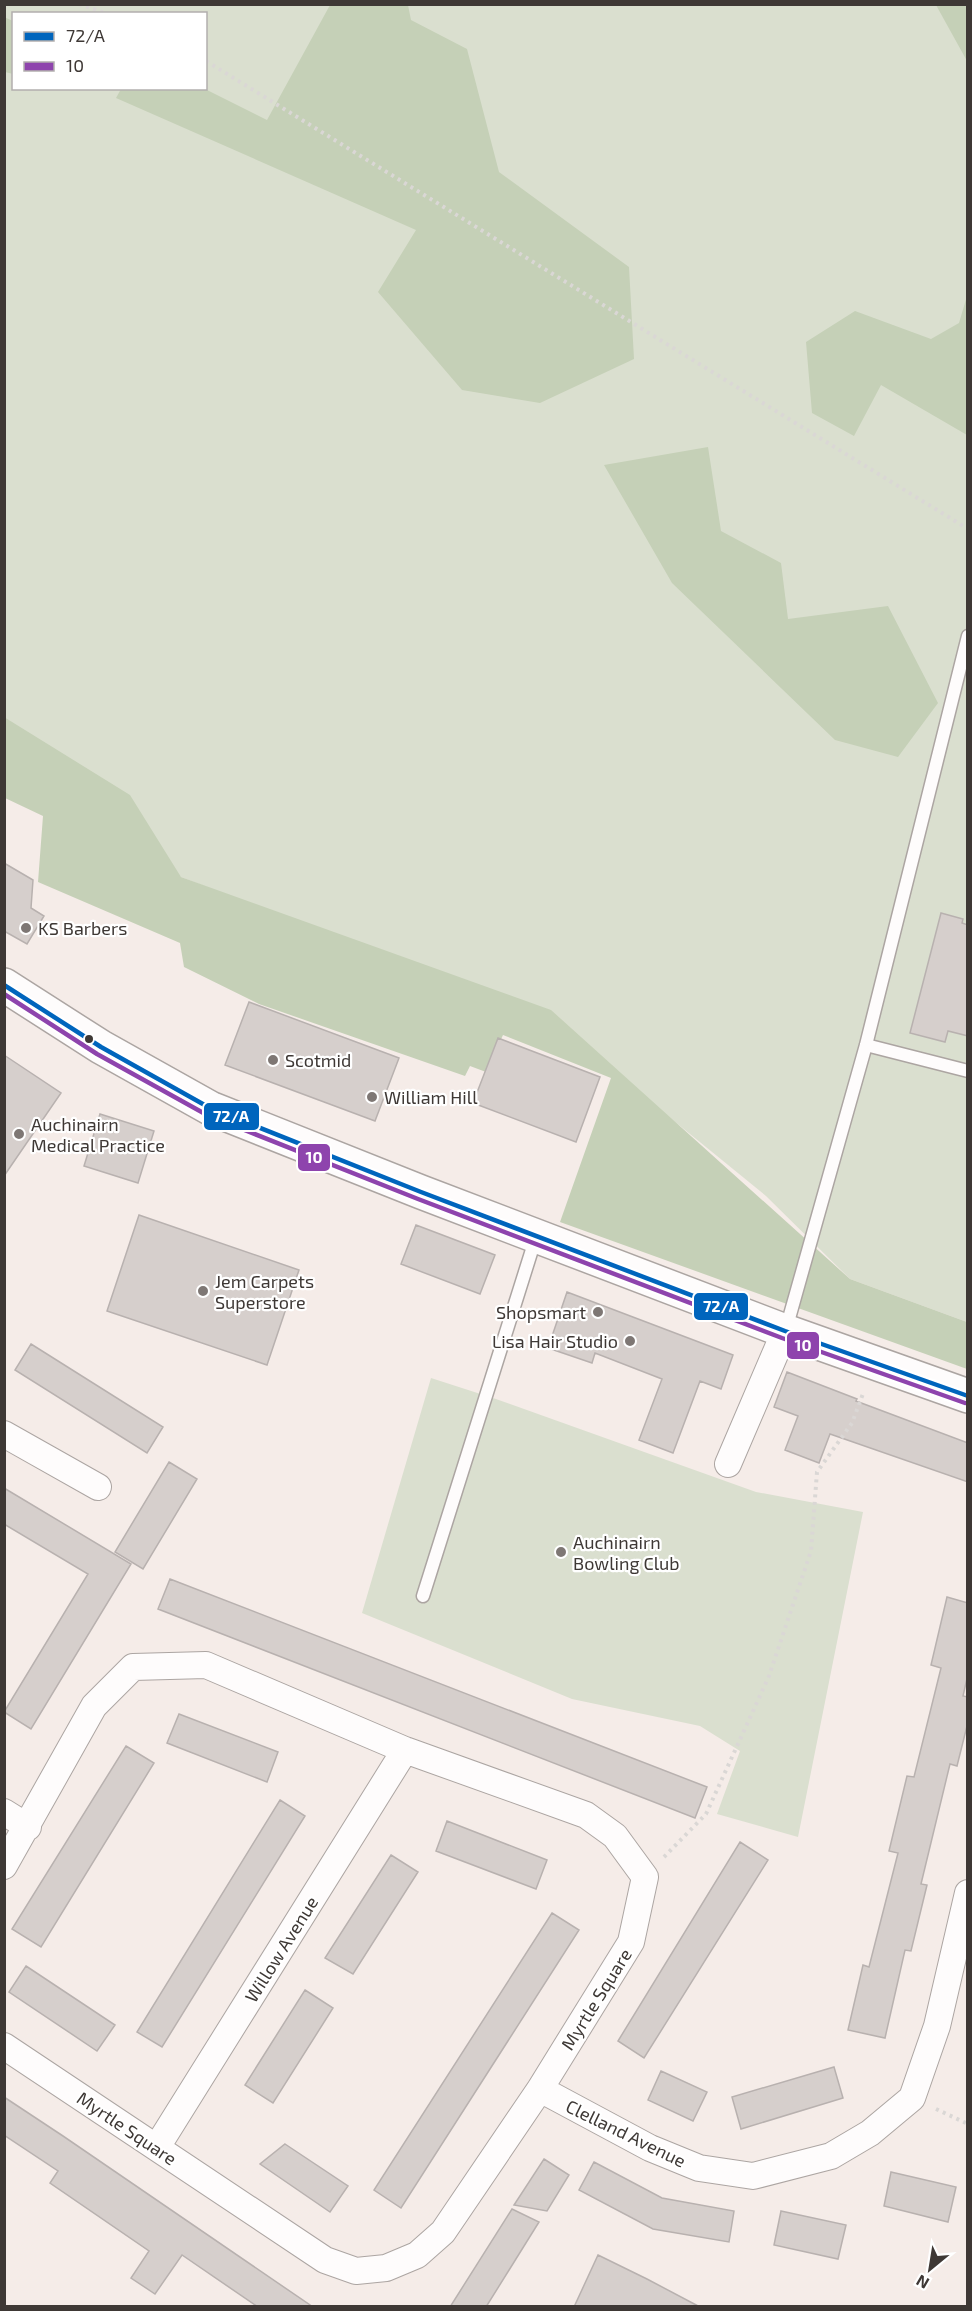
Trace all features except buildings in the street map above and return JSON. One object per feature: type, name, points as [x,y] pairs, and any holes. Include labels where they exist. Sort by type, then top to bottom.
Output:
[{"type":"main road","points":[[4,985],[100,1047],[210,1108],[321,1154],[785,1331],[968,1396]]},
{"type":"street","points":[[728,1464],[785,1331]]},
{"type":"street","points":[[4,1434],[98,1487]]},
{"type":"street","points":[[4,1866],[94,1706],[133,1667],[206,1665],[405,1750],[586,1815],[615,1836],[645,1877]]},
{"type":"street","name":"Willow Avenue","points":[[157,2147],[405,1750]]},
{"type":"street","points":[[4,1812],[27,1827]]},
{"type":"street","name":"Myrtle Square","points":[[4,2046],[325,2260],[356,2271],[386,2268],[417,2255],[443,2232],[540,2089],[631,1942],[645,1877]]},
{"type":"street","points":[[912,2098],[937,2025],[968,1893]]},
{"type":"street","name":"Clelland Avenue","points":[[540,2089],[650,2148],[699,2168],[753,2176],[831,2156],[870,2133],[912,2098]]},
{"type":"lane","points":[[785,1331],[866,1045],[968,636]]},
{"type":"lane","points":[[866,1045],[968,1071]]},
{"type":"lane","points":[[423,1596],[537,1236]]},
{"type":"path","points":[[79,4],[102,12]]},
{"type":"path","points":[[207,62],[968,529]]},
{"type":"path","points":[[645,1877],[706,1814],[769,1676],[811,1551],[817,1472],[852,1424],[875,1364]]},
{"type":"path","points":[[912,2098],[968,2124]]},
{"type":"green space","points":[[5,5],[967,5],[967,1322],[850,1279],[766,1196],[545,1016],[181,877],[5,746]]},
{"type":"green space","points":[[330,5],[408,5],[411,20],[467,49],[499,172],[629,267],[634,359],[540,403],[462,390],[378,292],[416,230],[116,98],[120,90],[207,90],[267,120]]},
{"type":"green space","points":[[936,5],[967,5],[967,61]]},
{"type":"green space","points":[[4,17],[12,21],[12,74],[5,72]]},
{"type":"green space","points":[[967,296],[967,435],[881,385],[854,436],[812,413],[806,342],[855,311],[931,339],[959,323]]},
{"type":"green space","points":[[708,447],[721,531],[781,563],[788,619],[888,606],[938,703],[898,757],[835,740],[672,583],[604,465]]},
{"type":"green space","points":[[4,717],[130,795],[181,877],[551,1010],[850,1279],[967,1322],[967,1369],[560,1222],[611,1078],[503,1035],[486,1072],[470,1066],[465,1076],[259,1004],[184,967],[180,943],[38,882],[43,816],[5,798]]},
{"type":"green space","name":"Auchinairn Bowling Club","points":[[431,1378],[756,1492],[863,1512],[798,1837],[717,1814],[740,1751],[700,1726],[572,1699],[362,1613]]},
{"type":"transit line","name":"72/A","points":[[4,985],[101,1047],[210,1108],[421,1192],[785,1331],[968,1396]]},
{"type":"transit line","name":"10","points":[[4,994],[97,1054],[207,1115],[418,1199],[782,1338],[965,1403]]},
{"type":"place","name":"KS Barbers","points":[[26,928]]},
{"type":"place","name":"Scotmid","points":[[273,1060]]},
{"type":"place","name":"William Hill","points":[[372,1097]]},
{"type":"place","name":"Auchinairn Medical Practice","points":[[19,1134]]},
{"type":"place","name":"Jem Carpets Superstore","points":[[203,1291]]},
{"type":"place","name":"Shopsmart","points":[[598,1312]]},
{"type":"place","name":"Lisa Hair Studio","points":[[630,1341]]},
{"type":"place","name":"Auchinairn Bowling Club","points":[[561,1552]]}]
